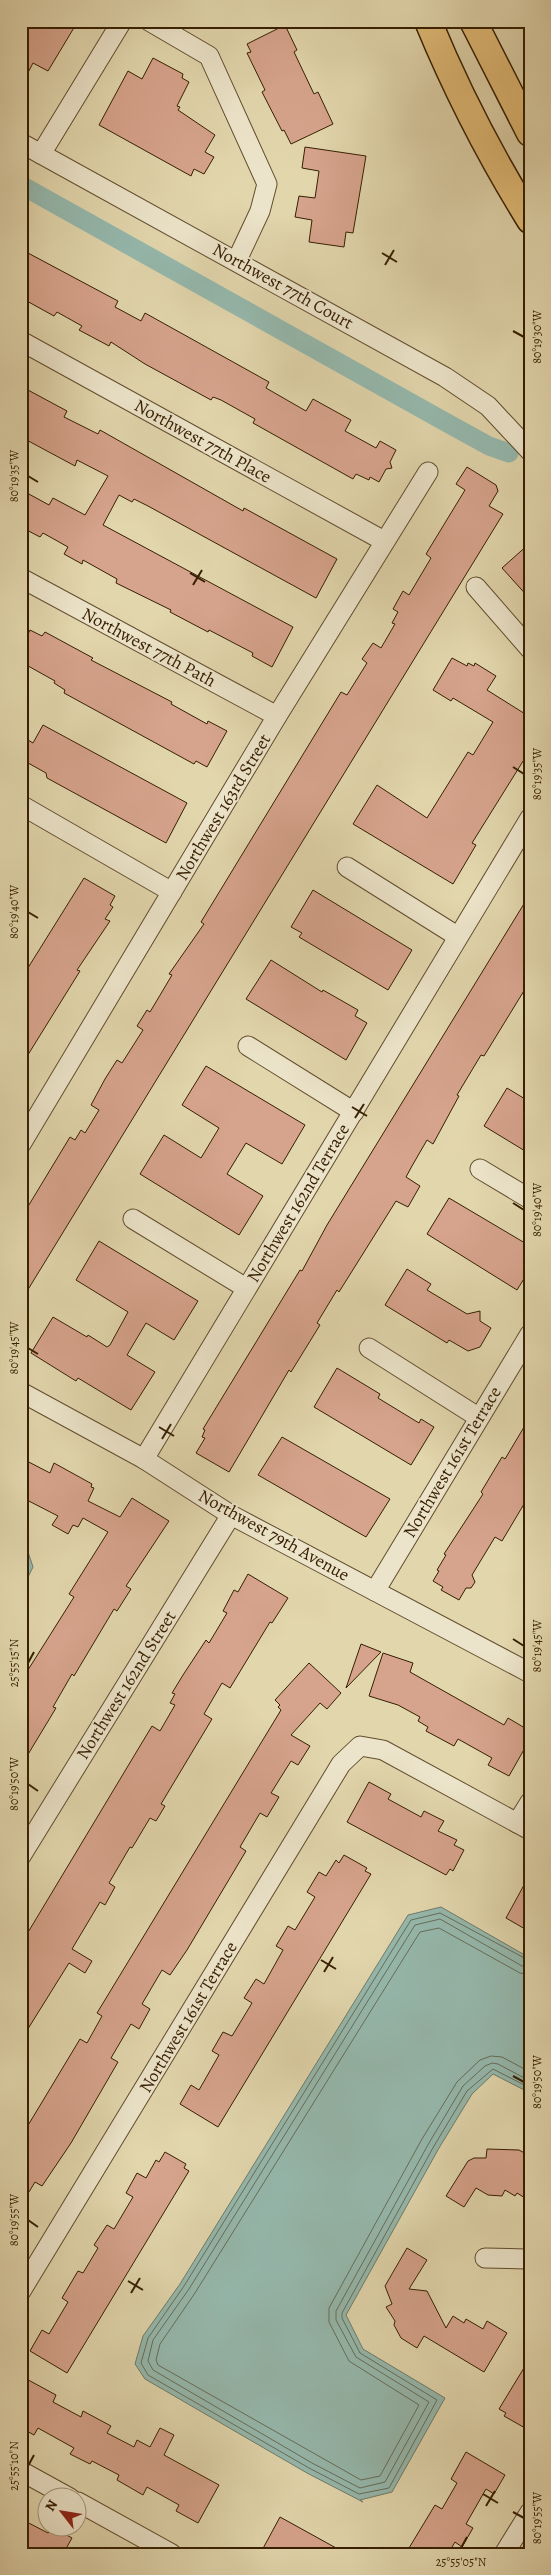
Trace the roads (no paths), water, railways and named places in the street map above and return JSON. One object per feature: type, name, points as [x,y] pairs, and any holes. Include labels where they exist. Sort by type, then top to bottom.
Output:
[{"type":"highway","points":[[428,21],[445,62],[512,192],[530,220]]},
{"type":"highway","points":[[473,21],[530,133]]},
{"type":"street","points":[[41,154],[122,21]]},
{"type":"street","points":[[149,21],[209,56],[268,184],[260,211],[237,260]]},
{"type":"street","name":"Northwest 77th Court","points":[[21,143],[237,260],[446,377],[488,406],[530,451]]},
{"type":"street","name":"Northwest 77th Place","points":[[21,341],[384,541]]},
{"type":"street","name":"Northwest 163rd Street","points":[[21,1144],[277,716],[428,472]]},
{"type":"street","name":"Northwest 77th Path","points":[[21,578],[277,716]]},
{"type":"street","points":[[476,587],[530,649]]},
{"type":"street","points":[[21,804],[172,892]]},
{"type":"street","name":"Northwest 162nd Terrace","points":[[144,1459],[354,1112],[457,936],[530,818]]},
{"type":"street","points":[[347,867],[457,936]]},
{"type":"street","points":[[248,1046],[354,1112]]},
{"type":"street","points":[[480,1169],[530,1199]]},
{"type":"street","points":[[133,1219],[246,1288]]},
{"type":"street","name":"Northwest 161st Terrace","points":[[375,1591],[478,1417],[530,1334]]},
{"type":"street","points":[[369,1348],[478,1417]]},
{"type":"street","name":"Northwest 79th Avenue","points":[[21,1392],[144,1459],[231,1515],[530,1673]]},
{"type":"street","name":"Northwest 162nd Street","points":[[21,1856],[231,1515]]},
{"type":"street","name":"Northwest 161st Terrace","points":[[21,2291],[342,1764],[360,1746],[383,1750],[523,1827]]},
{"type":"street","points":[[523,1827],[530,1802]]},
{"type":"street","points":[[484,2258],[526,2259],[530,2261]]},
{"type":"street","points":[[21,2471],[52,2488]]},
{"type":"street","points":[[88,2508],[172,2554]]},
{"type":"street","points":[[504,2554],[530,2512]]},
{"type":"water","points":[[21,1541],[25,1543],[33,1567],[21,1591]]},
{"type":"water","points":[[441,1907],[530,1958],[530,2093],[493,2074],[472,2094],[439,2148],[346,2315],[363,2349],[445,2398],[392,2492],[360,2500],[363,2502],[307,2473],[145,2379],[135,2364],[143,2336],[180,2284],[408,1915]]},
{"type":"waterway","points":[[21,185],[489,446],[509,453]]}]
